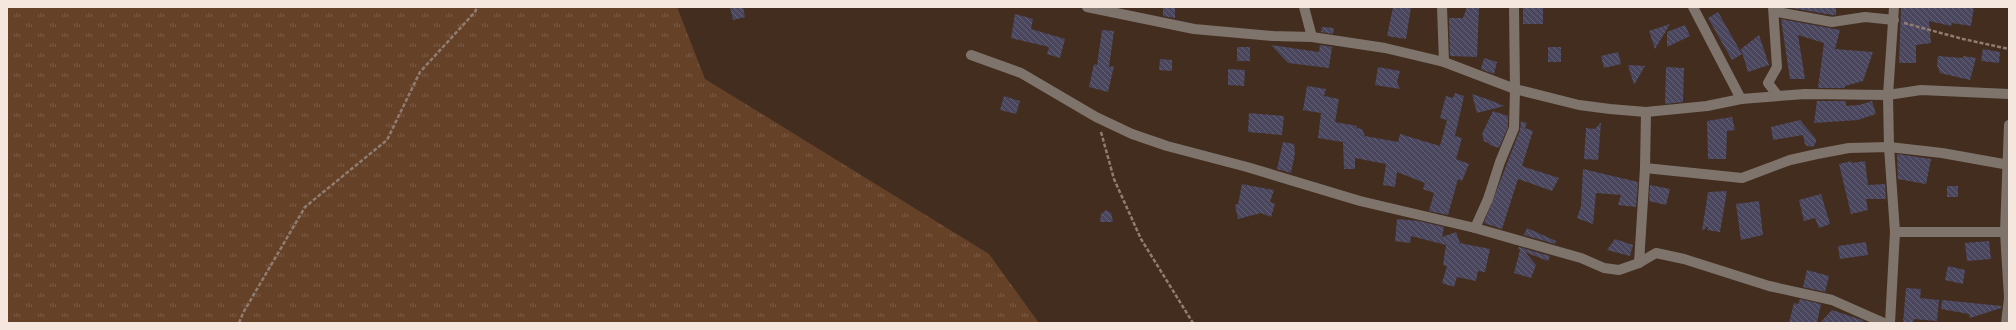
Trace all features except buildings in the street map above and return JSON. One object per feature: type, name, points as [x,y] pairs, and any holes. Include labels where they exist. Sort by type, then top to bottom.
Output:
[{"type":"street","points":[[1087,7],[1194,29],[1250,34],[1312,37],[1385,48],[1444,62],[1515,89],[1579,105],[1646,112],[1707,106],[1741,99],[1778,96],[1841,94],[1888,95],[1921,90],[2009,94]]},
{"type":"street","points":[[1304,7],[1312,37]]},
{"type":"street","points":[[1442,7],[1444,62]]},
{"type":"street","points":[[1475,228],[1488,199],[1500,162],[1514,128],[1514,7]]},
{"type":"street","points":[[1693,7],[1741,99]]},
{"type":"street","points":[[1774,7],[1777,67],[1768,83],[1778,96]]},
{"type":"street","points":[[1774,7],[1777,12],[1832,22],[1865,17],[1894,20]]},
{"type":"street","points":[[1890,323],[1895,232],[1889,147],[1888,95],[1894,7]]},
{"type":"street","points":[[972,55],[1021,73],[1096,117],[1132,134],[1167,146],[1246,167],[1360,201],[1475,228],[1581,258],[1604,268],[1619,270],[1639,263],[1656,253],[1684,259],[1769,286],[1832,300],[1884,323]]},
{"type":"street","points":[[1639,263],[1645,168],[1646,112]]},
{"type":"street","points":[[2006,323],[2009,298],[2007,232],[2009,125]]},
{"type":"street","points":[[1645,168],[1742,178],[1790,160],[1817,154],[1849,148],[1889,147],[1942,153],[2008,165]]},
{"type":"street","points":[[1895,232],[2007,232]]},
{"type":"path","points":[[239,323],[243,313],[305,207],[387,140],[420,72],[475,12],[477,7]]},
{"type":"path","points":[[1894,20],[1963,39],[2009,49]]},
{"type":"path","points":[[1096,117],[1114,179],[1141,239],[1193,323]]},
{"type":"green space","points":[[7,7],[677,7],[705,79],[989,254],[1039,323],[7,323]]}]
